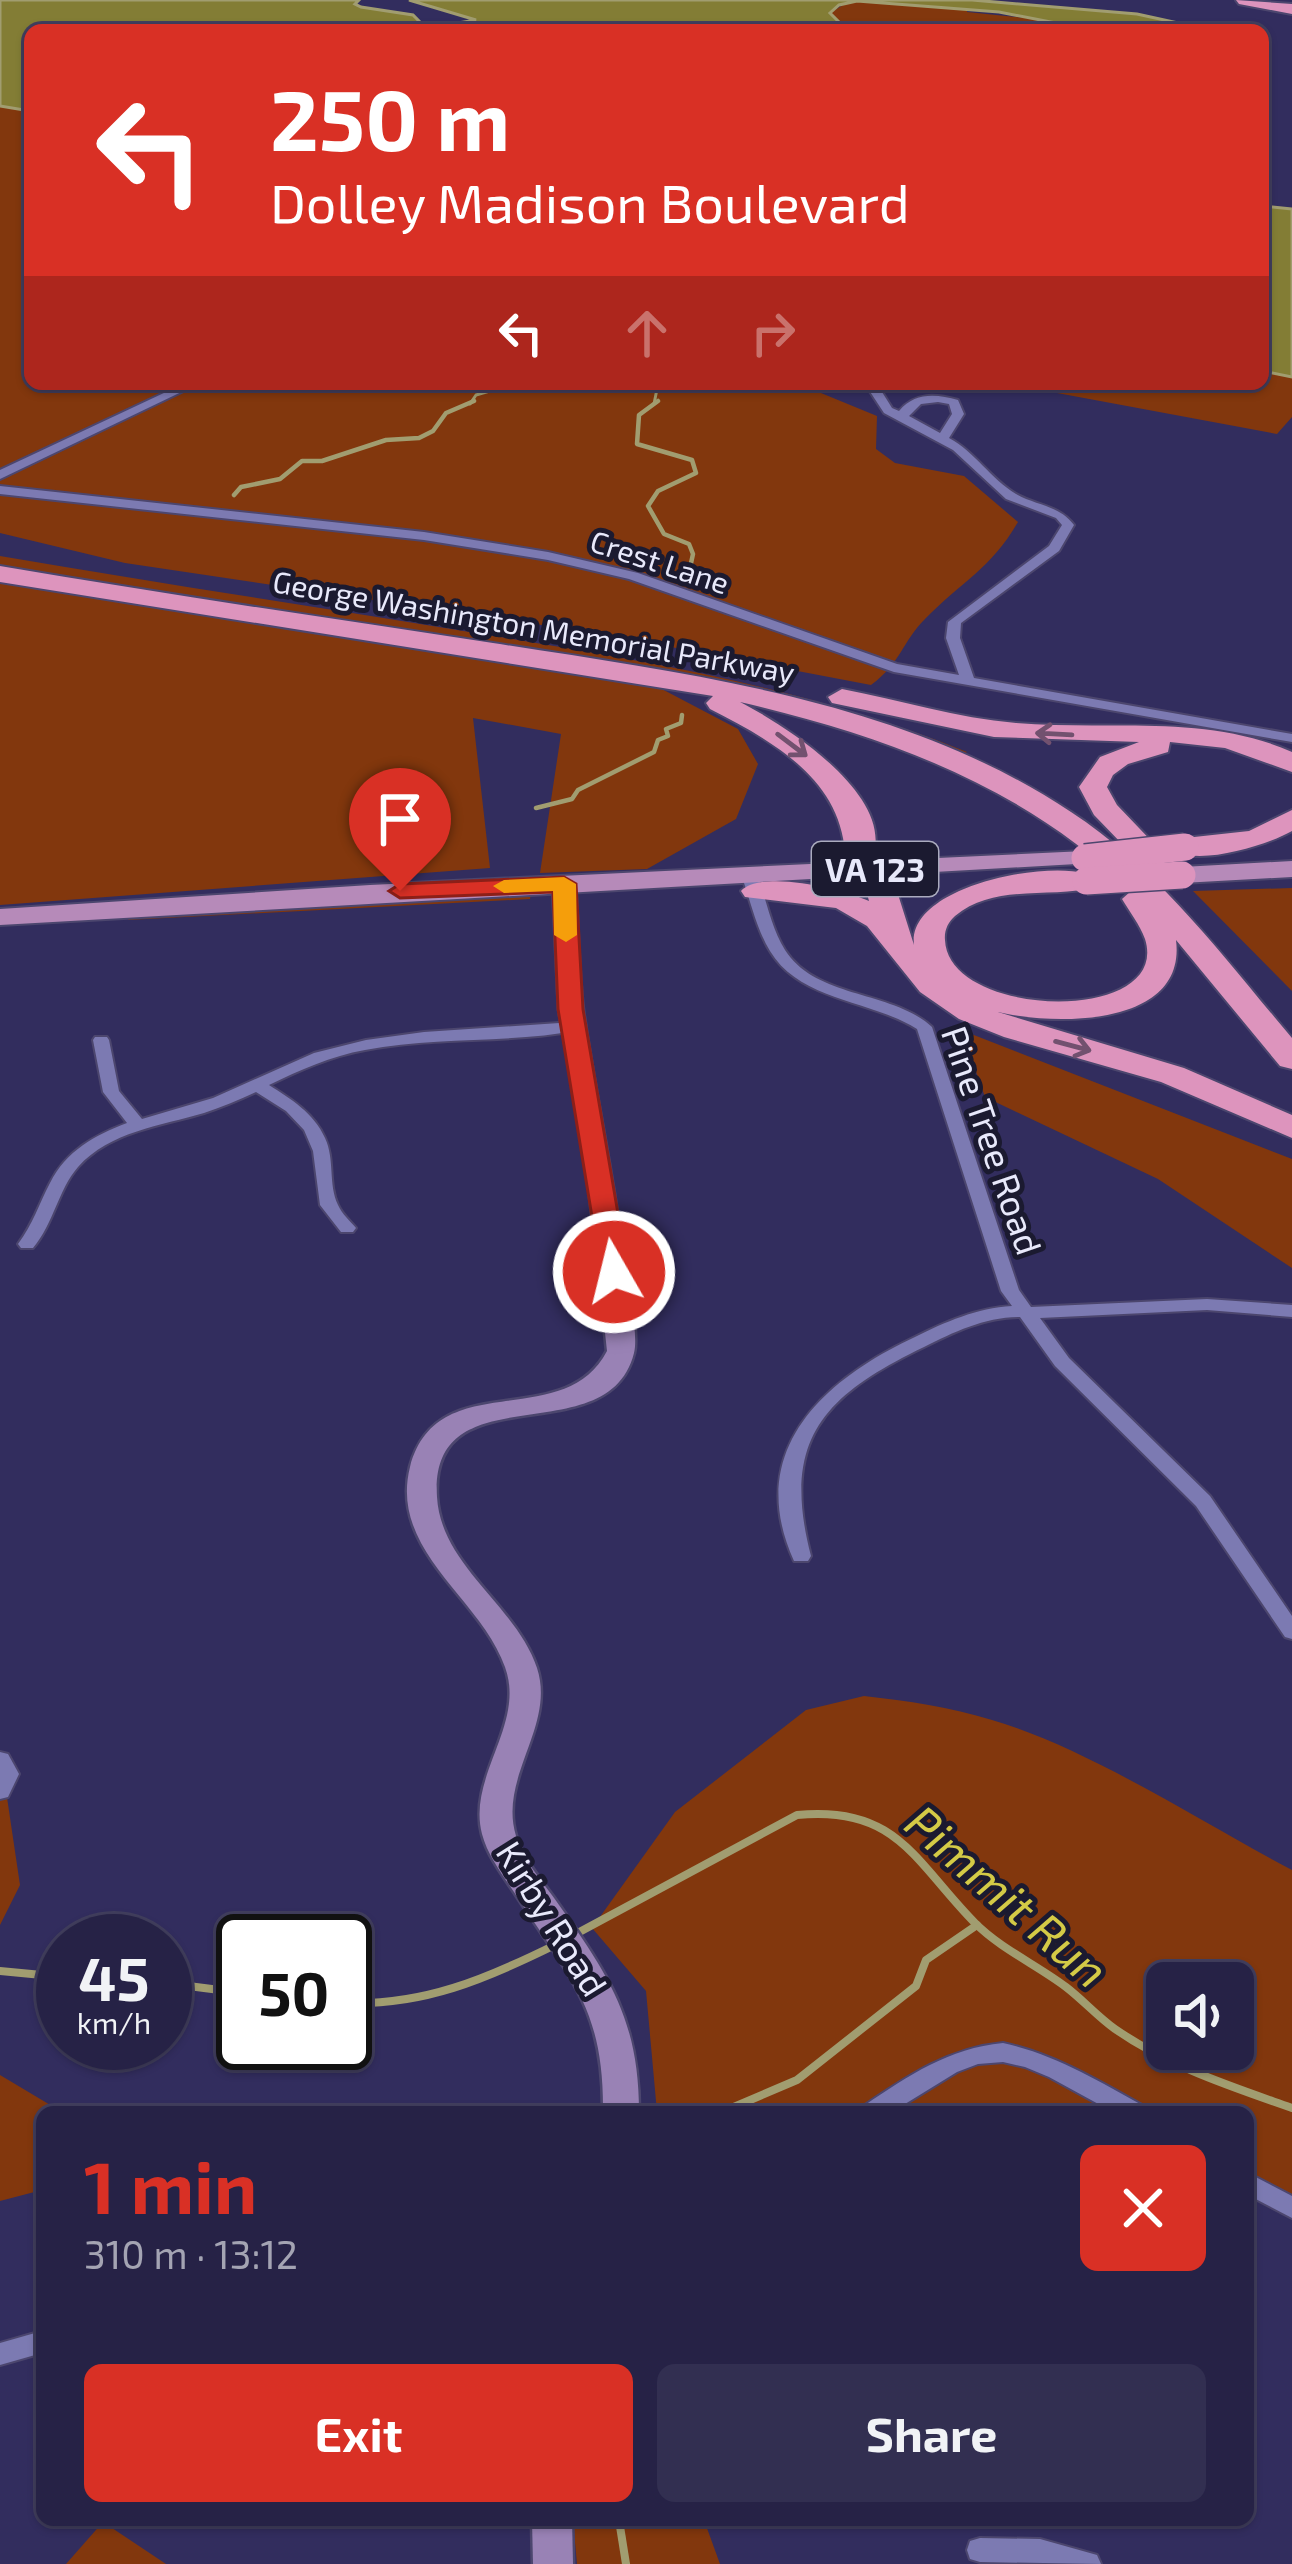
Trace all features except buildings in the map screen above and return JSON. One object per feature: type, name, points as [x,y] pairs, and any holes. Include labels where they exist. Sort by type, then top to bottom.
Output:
[{"type":"highway","points":[[1245,0],[1292,5]]},
{"type":"highway","points":[[1280,0],[1292,5]]},
{"type":"highway","name":"George Washington Memorial Parkway","points":[[0,551],[594,647],[791,688],[901,721],[1027,776],[1121,838],[1196,908],[1292,1022]]},
{"type":"highway","name":"George Washington Memorial Parkway","points":[[0,574],[608,669],[776,702],[908,741],[1001,781],[1083,864],[1178,921],[1292,1059]]},
{"type":"highway","points":[[608,669],[715,700],[800,749],[843,798],[861,841],[860,855],[843,871]]},
{"type":"highway","points":[[791,688],[997,729],[1219,738],[1261,748],[1292,763]]},
{"type":"highway","points":[[1196,908],[1145,846],[1100,804],[1094,787],[1102,770],[1141,750],[1193,745],[1251,757],[1292,786]]},
{"type":"highway","points":[[1083,864],[1150,918],[1163,948],[1162,968],[1147,987],[1090,1008],[1026,1008],[970,991],[948,977],[933,958],[928,942],[931,926],[961,899],[1083,864],[1186,858],[1256,839],[1292,819]]},
{"type":"highway","points":[[877,876],[899,946]]},
{"type":"highway","points":[[753,883],[856,906],[883,924],[926,982],[978,1016],[1175,1076],[1292,1128]]},
{"type":"main road","points":[[1186,858],[1292,849]]},
{"type":"main road","points":[[1186,858],[1214,873],[1292,869]]},
{"type":"main road","name":"VA 123","points":[[0,917],[110,919],[1083,864]]},
{"type":"main road","name":"VA 123","points":[[753,883],[843,871],[877,876]]},
{"type":"main road","name":"Kirby Road","points":[[565,893],[574,1027],[622,1336],[618,1360],[610,1377],[582,1396],[488,1412],[459,1422],[434,1445],[422,1484],[425,1518],[439,1550],[514,1653],[524,1678],[524,1713],[497,1782],[495,1818],[511,1861],[616,2026],[621,2106]]},
{"type":"main road","name":"VA 123","points":[[0,937],[110,919]]},
{"type":"main road","points":[[552,2526],[554,2564]]},
{"type":"street","points":[[0,475],[179,390]]},
{"type":"street","points":[[874,390],[881,404],[976,460],[1010,496],[1060,515],[1068,525],[1054,548],[955,622],[953,638],[969,683]]},
{"type":"street","points":[[902,418],[916,401],[954,402],[958,414],[943,438]]},
{"type":"street","name":"Crest Lane","points":[[0,490],[424,536],[561,558],[646,581],[857,658],[969,683],[1292,738]]},
{"type":"street","name":"Pine Tree Road","points":[[753,883],[776,949],[796,971],[902,1012],[924,1027],[999,1264],[1024,1313],[1074,1375],[1203,1501],[1292,1632]]},
{"type":"street","points":[[27,1244],[43,1228],[61,1177],[74,1160],[112,1134],[137,1124],[194,1110],[314,1058],[365,1045],[574,1027]]},
{"type":"street","points":[[101,1040],[111,1092],[137,1124]]},
{"type":"street","points":[[258,1086],[290,1106],[316,1134],[326,1204],[346,1228]]},
{"type":"street","points":[[801,1556],[790,1525],[788,1471],[796,1447],[824,1403],[869,1367],[906,1348],[995,1313],[1241,1306],[1292,1311]]},
{"type":"street","points":[[0,1760],[8,1774],[0,1791]]},
{"type":"street","points":[[883,2106],[962,2056],[1003,2051],[1063,2073],[1123,2106]]},
{"type":"street","points":[[1254,2186],[1292,2207]]},
{"type":"street","points":[[0,2354],[36,2344]]},
{"type":"street","points":[[980,2550],[1040,2552],[1087,2564]]},
{"type":"shaded area","points":[[0,0],[359,0],[355,4],[361,7],[413,15],[427,24],[24,24],[24,110],[0,106]]},
{"type":"shaded area","points":[[409,0],[972,0],[1137,14],[1183,24],[1061,24],[999,12],[857,1],[839,5],[830,13],[841,24],[452,24],[476,20]]},
{"type":"shaded area","points":[[851,0],[968,0],[967,12],[1086,24],[841,24],[830,13]]},
{"type":"shaded area","points":[[0,106],[24,110],[24,390],[814,390],[877,416],[876,449],[895,463],[964,476],[1018,522],[997,552],[925,619],[889,669],[871,685],[608,635],[125,563],[0,533]]},
{"type":"shaded area","points":[[1269,207],[1292,209],[1292,377],[1269,372]]},
{"type":"shaded area","points":[[1269,372],[1292,377],[1292,417],[1277,434],[1041,390],[1269,390]]},
{"type":"shaded area","points":[[0,556],[671,667],[791,694],[967,752],[961,756],[844,716],[0,570]]},
{"type":"shaded area","points":[[0,577],[658,687],[738,729],[758,764],[736,819],[647,869],[540,873],[561,734],[473,718],[490,868],[0,905]]},
{"type":"shaded area","points":[[1292,888],[1292,991],[1193,891]]},
{"type":"shaded area","points":[[531,894],[530,899],[128,920],[129,917]]},
{"type":"shaded area","points":[[961,1030],[1292,1159],[1292,1268],[1158,1179],[985,1097]]},
{"type":"shaded area","points":[[864,1696],[960,1711],[1029,1733],[1105,1767],[1292,1870],[1292,2202],[1254,2191],[1254,2106],[656,2106],[646,1991],[592,1928],[675,1812],[806,1710]]},
{"type":"shaded area","points":[[0,1780],[5,1784],[20,1885],[0,1925]]},
{"type":"shaded area","points":[[0,2075],[52,2106],[36,2106],[36,2192],[0,2201]]},
{"type":"shaded area","points":[[99,2526],[109,2526],[166,2564],[66,2564]]},
{"type":"shaded area","points":[[574,2526],[706,2526],[720,2564],[577,2564]]},
{"type":"waterway","points":[[471,402],[476,395],[493,390]]},
{"type":"waterway","points":[[654,404],[657,390]]},
{"type":"waterway","points":[[654,404],[658,401]]},
{"type":"waterway","points":[[234,495],[241,487],[280,479],[302,461],[322,461],[386,440],[419,438],[433,431],[446,413],[471,402]]},
{"type":"waterway","points":[[654,404],[639,415],[637,444],[692,460],[696,473],[658,491],[648,506],[664,534],[689,544],[693,554],[688,577]]},
{"type":"waterway","points":[[536,808],[572,799],[578,790],[654,752],[658,740],[668,736],[666,729],[681,723],[682,715]]},
{"type":"waterway","name":"Pimmit Run","points":[[572,1936],[797,1815],[859,1819],[901,1842],[985,1932],[1066,1987],[1115,2029],[1179,2065],[1292,2108]]},
{"type":"waterway","points":[[736,2106],[797,2080],[916,1986],[926,1960],[977,1925]]},
{"type":"waterway","name":"Pimmit Run","points":[[372,2003],[453,1988],[555,1945]]},
{"type":"waterway","name":"Pimmit Run","points":[[0,1971],[36,1974]]},
{"type":"waterway","name":"Pimmit Run","points":[[192,1986],[216,1990]]},
{"type":"waterway","points":[[620,2526],[626,2564]]},
{"type":"slow traffic","points":[[504,886],[564,884],[566,935]]},
{"type":"route","points":[[400,891],[564,884],[571,1009],[614,1272]]}]
